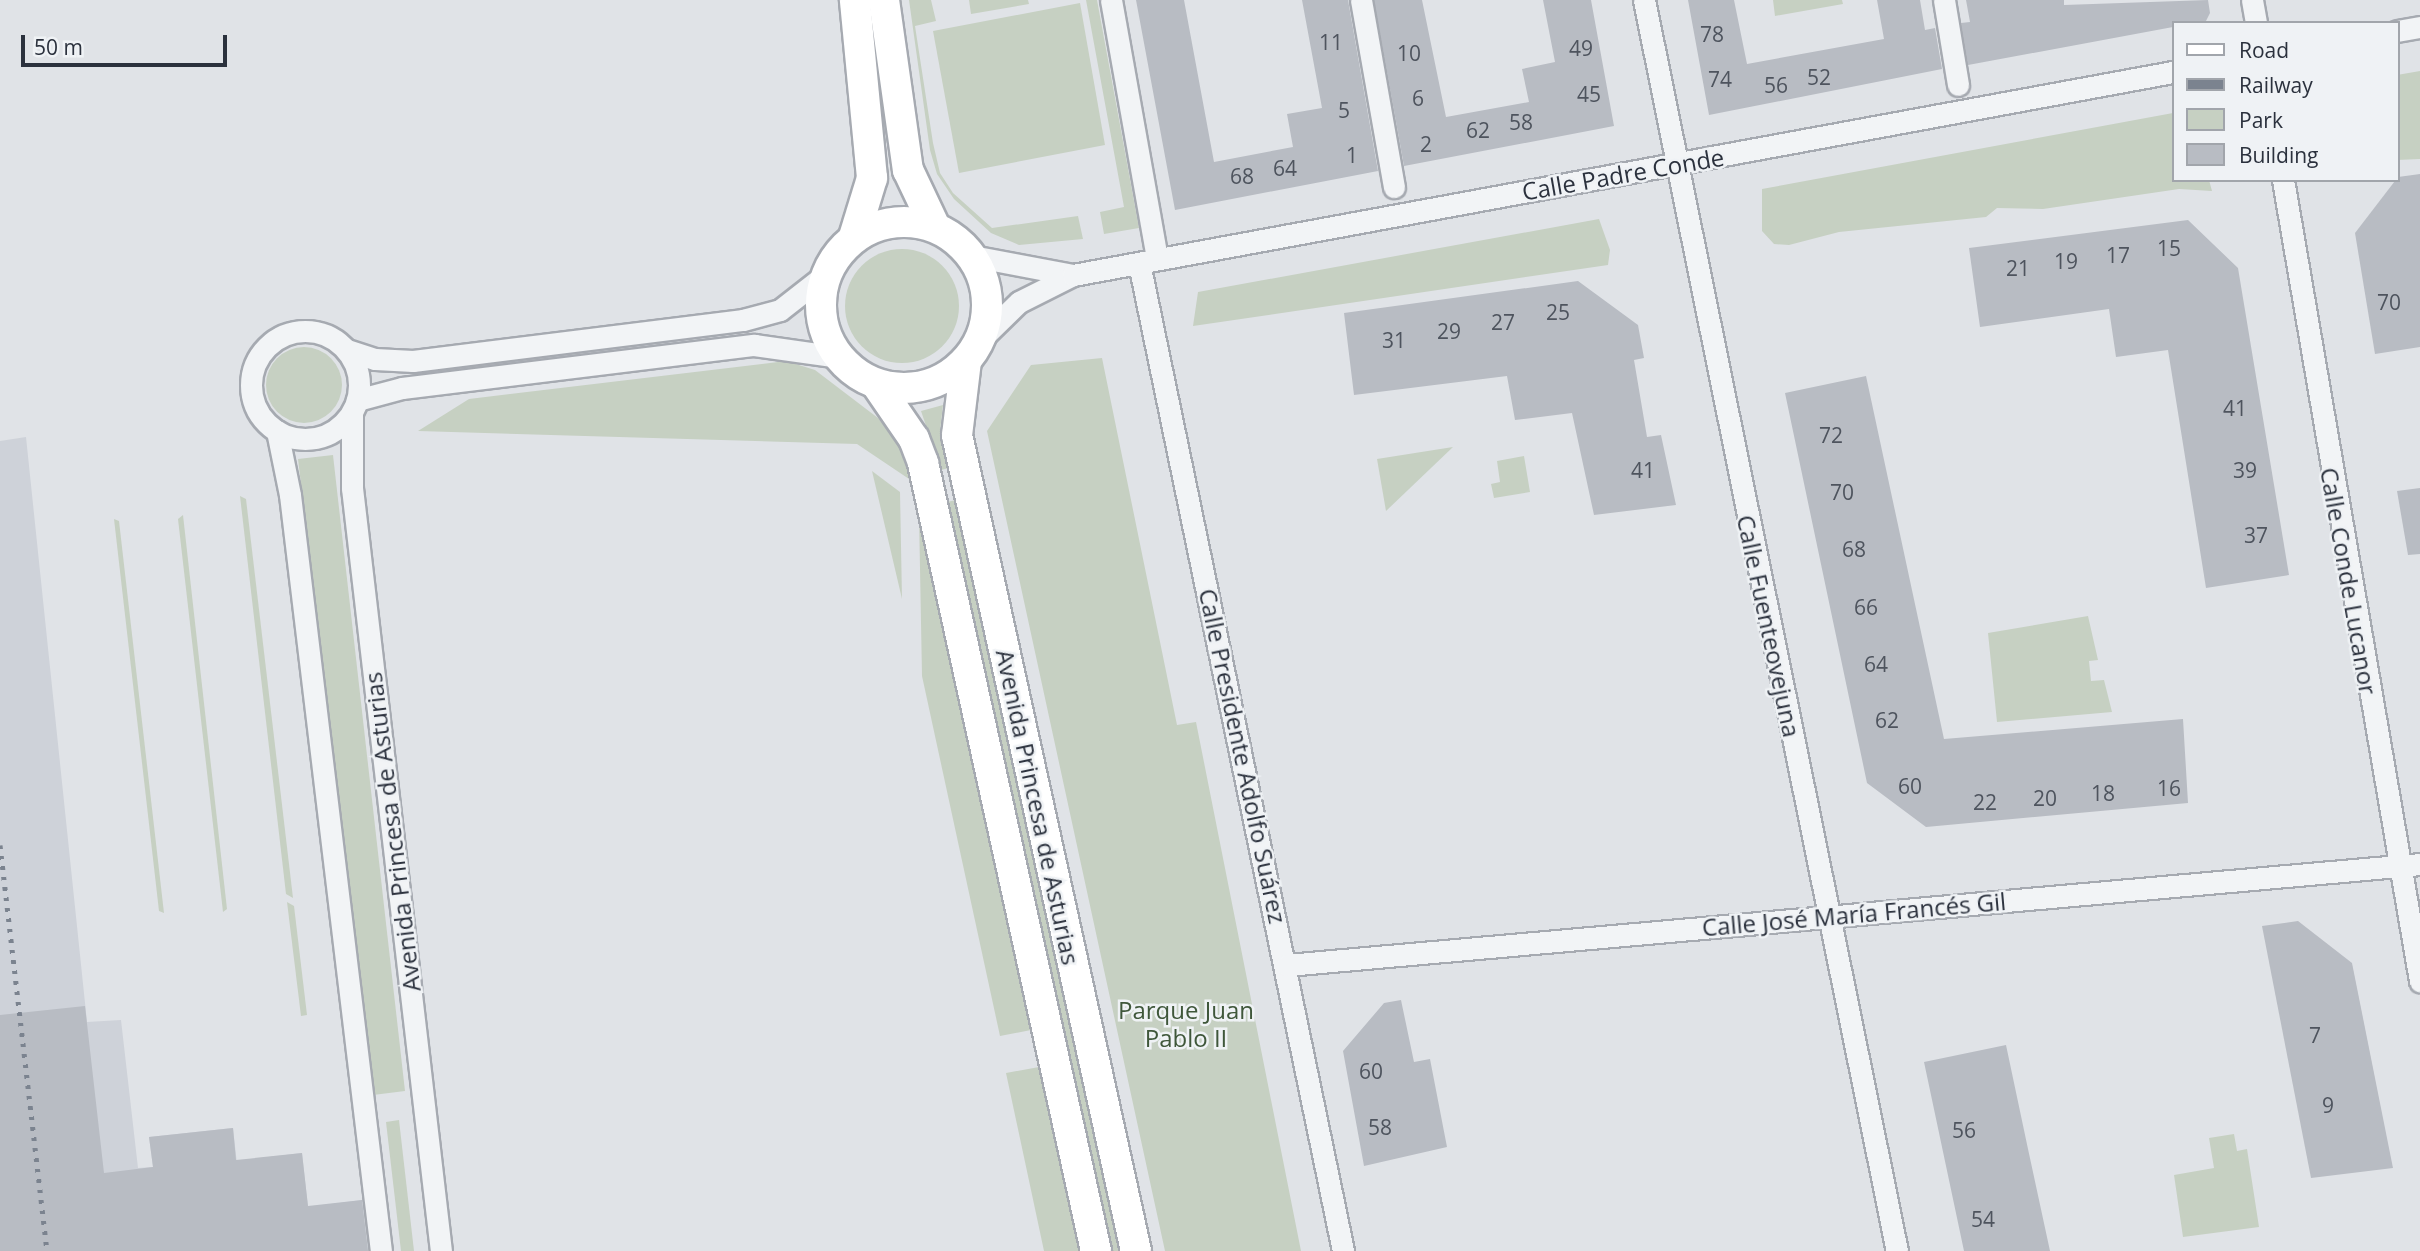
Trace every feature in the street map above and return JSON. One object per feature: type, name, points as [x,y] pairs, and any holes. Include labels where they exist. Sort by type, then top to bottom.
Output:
[{"type":"main road","points":[[855,0],[872,178],[854,237],[826,274],[820,302],[824,331],[838,357],[877,385],[925,387],[973,351],[987,312],[985,283],[972,256],[936,227],[908,170],[884,0]]},
{"type":"main road","points":[[854,237],[894,222],[936,227]]},
{"type":"main road","name":"Avenida Princesa de Asturias","points":[[973,351],[957,435],[1136,1251]]},
{"type":"main road","name":"Avenida Princesa de Asturias","points":[[877,385],[915,439],[923,464],[1096,1251]]},
{"type":"street","name":"Calle Presidente Adolfo Suárez","points":[[1111,0],[1148,261],[1343,1251]]},
{"type":"street","points":[[1360,0],[1394,187]]},
{"type":"street","name":"Calle Fuenteovejuna","points":[[1644,0],[1674,164],[1897,1251]]},
{"type":"street","points":[[1944,0],[1958,85]]},
{"type":"street","points":[[2252,0],[2256,21]]},
{"type":"street","points":[[2399,31],[2420,27]]},
{"type":"street","name":"Calle Padre Conde","points":[[973,351],[1019,302],[1073,275],[2172,72]]},
{"type":"street","name":"Calle Conde Lucanor","points":[[2283,182],[2397,866],[2420,981]]},
{"type":"street","name":"Calle Padre Conde","points":[[972,256],[1073,275]]},
{"type":"street","points":[[380,1251],[292,509],[277,431],[252,398],[250,382],[260,353],[287,333],[303,330],[319,332],[347,350],[375,359],[413,361],[743,320],[797,300],[826,274]]},
{"type":"street","points":[[277,431],[292,438],[326,436],[354,407],[402,388],[754,345],[838,357]]},
{"type":"street","points":[[347,350],[356,365],[354,407]]},
{"type":"street","name":"Avenida Princesa de Asturias","points":[[354,407],[352,488],[441,1251]]},
{"type":"street","name":"Calle José María Francés Gil","points":[[1287,965],[2420,864]]},
{"type":"shaded area","points":[[26,437],[87,1022],[121,1020],[138,1168],[153,1167],[149,1137],[233,1128],[239,1182],[251,1159],[302,1153],[308,1207],[370,1199],[376,1251],[0,1251],[0,441]]},
{"type":"green space","points":[[909,0],[931,0],[936,21],[915,26],[933,143],[940,173],[953,193],[992,228],[1078,216],[1083,239],[1019,245],[991,233],[954,199],[937,174],[930,150]]},
{"type":"green space","points":[[969,0],[1028,0],[1029,4],[971,14]]},
{"type":"green space","points":[[1086,0],[1097,0],[1139,228],[1104,234],[1100,212],[1124,207]]},
{"type":"green space","points":[[1773,0],[1842,0],[1843,4],[1775,16]]},
{"type":"green space","points":[[1080,3],[1105,145],[959,173],[933,31]]},
{"type":"green space","points":[[2420,71],[2420,159],[2399,160],[2399,75]]},
{"type":"green space","points":[[2172,113],[2172,182],[2210,182],[2212,191],[2179,189],[2043,209],[1997,208],[1986,217],[1839,232],[1789,245],[1774,244],[1762,231],[1762,189]]},
{"type":"green space","points":[[1599,219],[1610,250],[1608,265],[1193,326],[1198,292]]},
{"type":"green space","points":[[902,249],[924,253],[943,265],[955,284],[959,306],[955,328],[943,347],[924,359],[902,363],[880,359],[861,347],[849,328],[845,306],[849,284],[861,265],[880,253]]},
{"type":"green space","points":[[304,347],[318,350],[331,358],[339,371],[342,385],[339,399],[331,412],[318,420],[304,423],[290,420],[277,412],[269,399],[266,385],[269,371],[277,358],[290,350]]},
{"type":"green space","name":"Parque Juan Pablo II","points":[[1102,358],[1177,725],[1196,722],[1301,1251],[1165,1251],[987,431],[1031,365]]},
{"type":"green space","points":[[786,361],[815,370],[878,418],[897,442],[915,483],[857,444],[418,431],[469,399]]},
{"type":"green space","points":[[943,405],[940,431],[949,468],[941,470],[921,411]]},
{"type":"green space","points":[[1453,447],[1386,511],[1377,459]]},
{"type":"green space","points":[[333,455],[405,1091],[373,1095],[298,459]]},
{"type":"green space","points":[[1524,456],[1530,492],[1494,498],[1491,484],[1500,482],[1497,461]]},
{"type":"green space","points":[[872,471],[900,492],[902,599]]},
{"type":"green space","points":[[240,496],[246,499],[293,898],[286,894]]},
{"type":"green space","points":[[956,500],[1120,1251],[1113,1251],[947,502]]},
{"type":"green space","points":[[183,515],[227,909],[223,912],[178,519]]},
{"type":"green space","points":[[919,515],[1031,1030],[1000,1036],[922,676]]},
{"type":"green space","points":[[114,519],[119,521],[164,913],[159,911]]},
{"type":"green space","points":[[2088,616],[2098,660],[2089,661],[2091,681],[2104,680],[2112,712],[1997,722],[1988,633]]},
{"type":"green space","points":[[287,902],[294,906],[307,1015],[301,1016]]},
{"type":"green space","points":[[1039,1067],[1079,1251],[1044,1251],[1006,1073]]},
{"type":"green space","points":[[399,1120],[414,1251],[401,1251],[386,1122]]},
{"type":"green space","points":[[2234,1134],[2237,1151],[2247,1149],[2259,1227],[2183,1237],[2174,1175],[2214,1168],[2209,1138]]},
{"type":"building","points":[[1136,0],[1184,0],[1214,162],[1293,147],[1287,114],[1322,108],[1302,0],[1348,0],[1378,171],[1175,210]]},
{"type":"building","points":[[1374,0],[1422,0],[1446,117],[1529,102],[1522,69],[1555,62],[1543,0],[1591,0],[1614,126],[1404,166]]},
{"type":"building","points":[[1688,0],[1734,0],[1747,64],[1884,39],[1877,0],[1920,0],[1925,30],[1935,28],[1942,69],[1709,115]]},
{"type":"building","points":[[1966,0],[2064,0],[2064,5],[2208,0],[2210,13],[2206,21],[2172,21],[2172,27],[1968,65],[1961,23],[1970,22]]},
{"type":"building","points":[[2420,174],[2420,347],[2375,354],[2355,233],[2394,182],[2399,182],[2399,177]]},
{"type":"building","points":[[2188,220],[2238,268],[2289,575],[2206,588],[2168,350],[2116,357],[2109,309],[1980,327],[1969,248]]},
{"type":"building","points":[[1578,281],[1638,325],[1644,358],[1634,360],[1647,437],[1661,435],[1676,505],[1594,515],[1572,413],[1515,420],[1507,376],[1354,395],[1344,313]]},
{"type":"building","points":[[1866,376],[1944,739],[2183,719],[2188,803],[1926,827],[1867,783],[1785,393]]},
{"type":"building","points":[[2420,488],[2420,554],[2408,555],[2397,491]]},
{"type":"building","points":[[2298,921],[2352,963],[2393,1168],[2311,1178],[2262,926]]},
{"type":"building","points":[[1401,1000],[1414,1062],[1430,1059],[1447,1147],[1364,1166],[1343,1051],[1384,1003]]},
{"type":"building","points":[[85,1006],[104,1173],[153,1167],[149,1137],[233,1128],[236,1160],[302,1153],[308,1206],[362,1200],[368,1251],[0,1251],[0,1015]]},
{"type":"building","points":[[2006,1045],[2050,1251],[1964,1251],[1924,1062]]},
{"type":"railway","points":[[0,845],[47,1251]]}]
